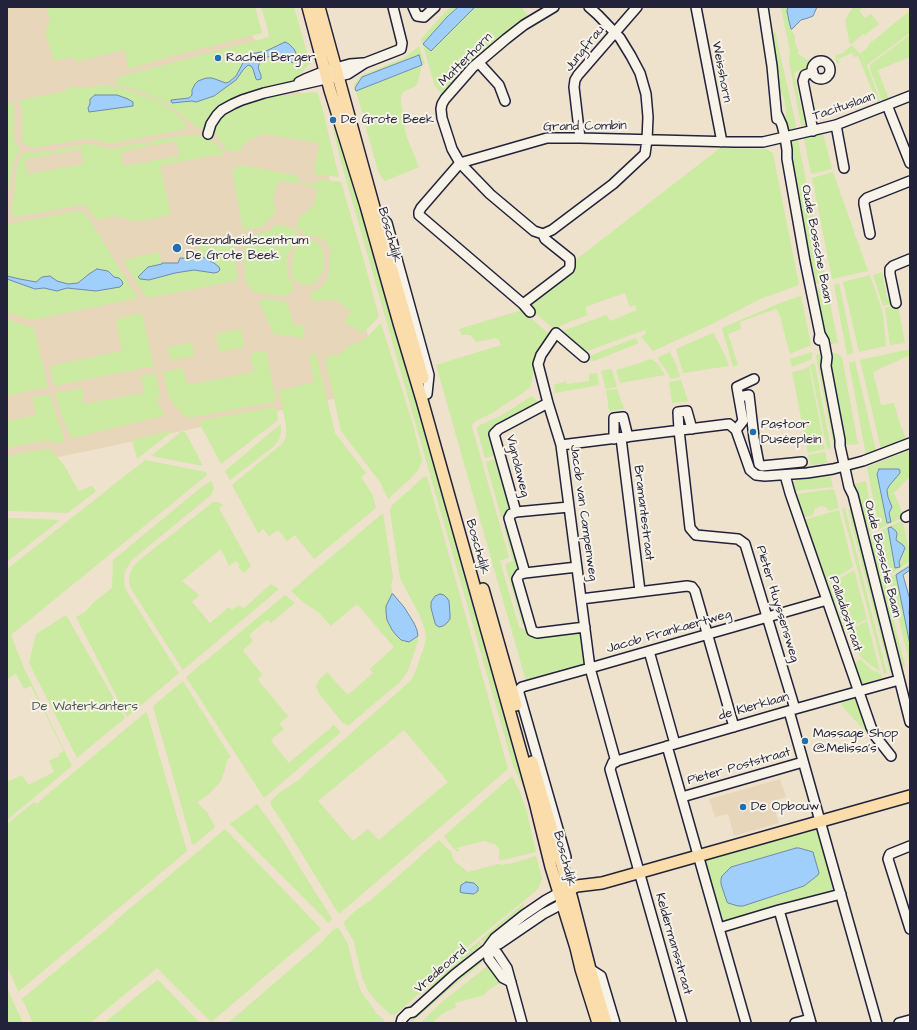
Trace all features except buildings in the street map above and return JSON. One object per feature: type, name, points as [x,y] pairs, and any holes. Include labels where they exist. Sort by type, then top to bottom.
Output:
[{"type":"main road","name":"Boschdijk","points":[[308,7],[331,74],[366,206],[535,802],[590,969],[606,1023]]},
{"type":"main road","name":"Boschdijk","points":[[319,7],[331,74],[344,94],[375,211],[527,747],[562,863],[565,896],[576,948],[598,1023]]},
{"type":"main road","points":[[565,896],[577,886],[602,884],[910,796]]},
{"type":"street","points":[[208,134],[211,124],[222,110],[233,104],[254,96],[331,74],[350,64],[365,63],[401,50],[402,43],[393,7]]},
{"type":"street","points":[[413,7],[417,16],[424,17],[435,7]]},
{"type":"street","name":"Matterhorn","points":[[523,304],[569,269],[570,259],[545,239],[543,234],[534,231],[490,194],[460,163],[452,149],[442,118],[441,109],[442,104],[473,68],[506,39],[554,7]]},
{"type":"street","points":[[543,234],[552,230],[613,184],[645,154],[648,117],[646,94],[640,73],[620,38],[598,15],[588,7]]},
{"type":"street","name":"Jungfrau","points":[[580,138],[574,87],[575,80],[637,7]]},
{"type":"street","name":"Weisshorn","points":[[696,7],[721,142]]},
{"type":"street","name":"Oude Bossche Baan","points":[[763,7],[773,73],[777,114],[782,125],[782,138],[787,150],[787,159],[805,262],[820,334],[824,341],[827,357],[826,366],[840,440],[844,445],[846,465],[853,486],[853,495],[910,722]]},
{"type":"street","points":[[479,63],[499,85],[505,101]]},
{"type":"street","points":[[813,72],[805,74],[803,81],[813,131]]},
{"type":"street","name":"Tacituslaan","points":[[782,138],[836,125],[910,96]]},
{"type":"street","points":[[887,105],[910,163]]},
{"type":"street","points":[[836,125],[844,168]]},
{"type":"street","name":"Grand Combin","points":[[460,163],[547,138],[763,142],[782,138]]},
{"type":"street","points":[[460,163],[421,208],[419,215],[523,304],[530,312]]},
{"type":"street","points":[[870,234],[864,201],[867,198],[910,181]]},
{"type":"street","points":[[896,303],[890,269],[893,266],[910,259]]},
{"type":"street","name":"Jacob van Campenweg","points":[[584,357],[556,333],[541,355],[538,364],[548,403],[562,445],[590,668],[616,762]]},
{"type":"street","points":[[736,430],[743,421],[737,387],[754,379]]},
{"type":"street","points":[[739,397],[749,395],[754,438],[759,464],[762,466],[802,462]]},
{"type":"street","name":"Vignolaweg","points":[[548,403],[499,428],[494,434],[516,512],[569,507]]},
{"type":"street","name":"Pieter Huyssensweg","points":[[692,429],[687,411],[678,412],[690,528],[696,535],[738,539],[745,544],[767,617],[792,710],[803,762],[877,1023]]},
{"type":"street","points":[[562,445],[729,424],[736,430],[750,470],[756,475],[765,476],[807,473],[846,465],[863,461],[910,443]]},
{"type":"street","name":"Bramantestraat","points":[[621,438],[640,591]]},
{"type":"street","name":"Palladiostraat","points":[[785,475],[788,488],[858,691],[876,737],[891,756]]},
{"type":"street","points":[[516,512],[511,514],[509,518],[525,573]]},
{"type":"street","points":[[577,567],[525,573],[520,574],[517,579],[532,631],[537,633],[585,627]]},
{"type":"street","points":[[581,599],[640,591],[687,586],[692,587],[695,591],[708,634],[734,727]]},
{"type":"street","name":"Jacob Frankaertweg","points":[[519,690],[522,687],[827,600]]},
{"type":"street","points":[[649,651],[682,797],[746,1023]]},
{"type":"street","name":"de Klerklaan","points":[[616,762],[899,680]]},
{"type":"street","name":"Boschdijk","points":[[519,690],[566,857],[562,863]]},
{"type":"street","name":"Keldermansstraat","points":[[616,762],[613,762],[610,770],[682,1023]]},
{"type":"street","name":"Pieter Poststraat","points":[[682,797],[803,762]]},
{"type":"street","points":[[910,846],[890,854],[888,859],[910,929]]},
{"type":"street","points":[[718,928],[841,894]]},
{"type":"street","name":"Vredeoord","points":[[404,1023],[412,1016],[413,1012],[454,975],[486,949],[495,938],[524,915],[546,900],[565,896]]},
{"type":"street","points":[[779,910],[811,1021],[795,1023]]},
{"type":"street","points":[[486,949],[489,959],[503,978],[511,982],[522,1023]]},
{"type":"street","name":"Boschdijk","points":[[590,969],[601,976],[615,1023]]},
{"type":"street","name":"Vredeoord","points":[[401,1023],[402,1019],[408,1013],[413,1012]]},
{"type":"street","points":[[899,1023],[910,1020]]},
{"type":"shaded area","name":"Gezondheidscentrum De Grote Beek","points":[[7,7],[228,7],[312,107],[381,389],[7,468]]},
{"type":"shaded area","name":"De Opbouw","points":[[780,779],[786,797],[772,801],[779,823],[734,836],[728,814],[715,817],[709,799]]},
{"type":"green space","points":[[46,7],[255,7],[262,33],[129,69],[124,50],[79,61],[72,57],[54,61],[45,32],[50,20]]},
{"type":"green space","points":[[261,7],[294,7],[310,63],[294,81],[213,117],[205,129],[198,128],[166,103],[140,91],[115,84],[115,81],[118,78],[123,76],[269,37]],"holes":[[[285,42],[289,44],[289,60],[288,58],[280,55],[267,57],[260,61],[258,68],[261,79],[259,80],[251,66],[248,65],[236,80],[212,97],[196,102],[172,103],[171,101],[189,98],[192,95],[192,90],[198,81],[206,78],[216,79],[226,83],[236,76],[247,56],[266,51]]]},
{"type":"green space","points":[[451,7],[458,7],[447,17],[431,51],[475,7],[521,7],[529,17],[502,35],[445,93],[441,93],[435,86],[421,39]]},
{"type":"green space","points":[[781,7],[788,7],[787,11],[789,21],[795,36],[798,54],[811,62],[810,66],[807,68],[794,73],[804,126],[801,125],[789,62],[790,52]]},
{"type":"green space","points":[[853,7],[863,7],[859,11],[865,18],[871,14],[879,24],[865,35],[863,34],[850,45],[845,20]]},
{"type":"green space","points":[[910,11],[910,33],[867,65],[880,101],[877,102],[858,56],[854,57],[852,53],[838,59],[840,63],[837,64],[835,56],[843,53],[852,45],[860,54],[870,43]]},
{"type":"green space","points":[[775,31],[796,125],[795,128],[791,130],[785,124],[786,109],[784,99],[779,88],[771,33]]},
{"type":"green space","points":[[910,35],[910,57],[878,70],[888,97],[882,101],[870,66]]},
{"type":"green space","points":[[419,46],[425,64],[422,65],[419,56],[362,77],[355,88],[354,84],[362,75],[404,58]]},
{"type":"green space","points":[[420,66],[421,70],[416,86],[403,92],[401,96],[406,135],[419,167],[385,181],[379,174],[356,91]]},
{"type":"green space","points":[[107,85],[131,91],[158,101],[174,112],[184,121],[187,127],[186,129],[110,144],[92,139],[83,139],[34,148],[27,146],[22,141],[22,111],[20,100],[66,91],[67,88],[93,88],[95,86]],"holes":[[[95,95],[117,95],[133,102],[133,106],[89,112],[88,108]]]},
{"type":"green space","points":[[312,92],[318,93],[339,177],[314,174],[319,143],[262,134],[243,144],[241,151],[227,151],[215,134],[214,125],[230,107],[265,97]]},
{"type":"green space","points":[[14,103],[14,139],[20,150],[14,160],[7,200],[7,104]]},
{"type":"green space","points":[[336,127],[341,137],[526,783],[549,879],[547,879],[526,793],[513,766],[339,155],[333,128]]},
{"type":"green space","points":[[822,129],[832,169],[811,174],[803,134]]},
{"type":"green space","points":[[186,135],[210,139],[222,151],[222,159],[220,154],[160,166],[171,215],[140,221],[133,221],[116,216],[96,220],[86,206],[81,205],[17,217],[11,214],[18,162],[22,155],[27,152],[33,153],[51,151],[52,155],[25,159],[28,174],[83,164],[81,149],[56,154],[56,150],[87,144],[97,145],[109,149],[147,142],[148,146],[121,152],[124,166],[179,156],[177,141],[152,146],[151,141]]},
{"type":"green space","points":[[798,140],[826,281],[815,284],[792,167],[790,142]]},
{"type":"green space","points":[[720,148],[766,149],[773,153],[799,285],[760,299],[714,323],[653,351],[641,336],[646,334],[645,330],[580,353],[560,332],[606,315],[610,321],[637,310],[635,305],[630,307],[625,293],[585,307],[588,315],[562,325],[555,330],[526,305],[573,262]]},
{"type":"green space","points":[[242,165],[298,176],[298,181],[316,185],[318,179],[341,182],[379,317],[363,333],[344,322],[351,311],[337,301],[312,301],[311,291],[317,290],[323,285],[329,273],[329,247],[323,239],[307,236],[296,227],[300,216],[310,209],[315,202],[317,194],[316,189],[308,185],[283,181],[280,182],[277,184],[273,202],[276,212],[262,227],[243,230],[233,176],[234,168]]},
{"type":"green space","points":[[833,172],[868,271],[832,279],[812,178]]},
{"type":"green space","points":[[81,211],[86,214],[138,298],[32,320],[11,314],[7,311],[7,279],[35,289],[44,288],[57,291],[67,288],[96,291],[120,287],[123,284],[113,277],[108,271],[89,274],[78,283],[67,284],[57,281],[50,276],[36,282],[7,276],[7,229],[9,224]]},
{"type":"green space","points":[[275,225],[284,225],[294,229],[298,239],[288,255],[287,264],[288,277],[293,283],[293,289],[285,296],[253,292],[245,279],[244,237],[266,232]]},
{"type":"green space","points":[[235,239],[235,258],[238,280],[148,298],[145,296],[123,260],[159,252],[162,264],[138,277],[140,279],[149,280],[194,270],[214,273],[218,272],[199,255],[199,244]]},
{"type":"green space","points":[[306,240],[315,241],[320,245],[323,250],[324,267],[317,281],[313,284],[306,285],[296,282],[291,269],[295,249],[301,242]]},
{"type":"green space","points":[[882,272],[887,298],[893,297],[894,303],[883,306],[873,275]]},
{"type":"green space","points":[[870,275],[883,313],[886,346],[859,352],[843,282]]},
{"type":"green space","points":[[839,283],[853,351],[853,353],[847,355],[834,285]]},
{"type":"green space","points":[[827,287],[838,343],[828,345],[816,289]]},
{"type":"green space","points":[[801,296],[811,345],[790,354],[781,318],[776,309],[740,322],[741,329],[728,334],[738,365],[733,367],[722,328],[780,303]]},
{"type":"green space","points":[[261,299],[284,302],[287,301],[293,324],[305,327],[304,338],[273,333],[260,304],[259,301]]},
{"type":"green space","points":[[898,305],[905,343],[890,345],[885,308]]},
{"type":"green space","points":[[522,310],[550,335],[537,357],[530,388],[494,412],[474,422],[472,427],[509,557],[500,561],[519,627],[532,632],[534,637],[581,629],[585,665],[526,681],[436,365],[501,345],[499,340],[495,338],[477,342],[470,335],[462,335],[459,329]]},
{"type":"green space","points":[[142,313],[154,366],[54,386],[50,366],[122,351],[116,319]]},
{"type":"green space","points":[[7,319],[34,328],[48,387],[7,396]]},
{"type":"green space","points":[[381,323],[413,425],[422,460],[419,469],[413,476],[388,499],[380,482],[341,431],[325,357],[338,355],[350,345],[363,341]]},
{"type":"green space","points":[[241,329],[244,347],[219,352],[216,334]]},
{"type":"green space","points":[[713,333],[729,366],[683,373],[676,349]]},
{"type":"green space","points":[[635,338],[639,343],[594,361],[590,361],[587,357]]},
{"type":"green space","points":[[192,343],[194,356],[170,360],[168,347]]},
{"type":"green space","points":[[910,349],[910,355],[873,372],[881,405],[894,403],[906,439],[881,449],[860,360]]},
{"type":"green space","points":[[266,351],[275,394],[274,402],[189,418],[180,411],[169,397],[163,372],[183,368],[187,385],[254,372],[250,354]]},
{"type":"green space","points":[[670,352],[680,377],[670,379],[668,373],[658,358]]},
{"type":"green space","points":[[812,352],[812,359],[792,367],[790,359]]},
{"type":"green space","points":[[827,352],[832,352],[842,357],[858,444],[846,445]]},
{"type":"green space","points":[[316,353],[335,433],[366,473],[361,477],[372,494],[376,508],[314,559],[295,535],[287,541],[278,530],[269,536],[263,529],[258,533],[232,485],[283,443],[286,437],[286,425],[279,391],[314,382],[309,355]]},
{"type":"green space","points":[[820,354],[838,447],[834,448],[816,356]]},
{"type":"green space","points":[[651,359],[657,363],[665,375],[620,383],[616,370]]},
{"type":"green space","points":[[855,361],[876,451],[866,455],[849,363]]},
{"type":"green space","points":[[813,363],[815,365],[831,448],[827,449],[810,365]]},
{"type":"green space","points":[[809,366],[825,449],[808,453],[792,372],[805,369]]},
{"type":"green space","points":[[611,369],[617,387],[606,389],[601,371]]},
{"type":"green space","points":[[155,373],[161,396],[156,399],[164,414],[163,416],[72,438],[62,417],[55,393],[83,388],[83,404],[144,393],[141,376]]},
{"type":"green space","points":[[597,373],[599,385],[555,393],[554,385],[566,381],[567,384],[589,381],[589,374]]},
{"type":"green space","points":[[681,380],[688,401],[672,403],[669,382]]},
{"type":"green space","points":[[617,389],[624,409],[609,411],[606,390]]},
{"type":"green space","points":[[49,394],[64,440],[61,443],[43,441],[7,448],[7,421],[36,415],[32,398]]},
{"type":"green space","points":[[532,396],[538,404],[497,426],[497,455],[485,458],[477,429],[478,426],[500,416]]},
{"type":"green space","points":[[276,407],[278,418],[277,421],[221,464],[199,422]]},
{"type":"green space","points":[[281,425],[279,440],[273,447],[230,480],[225,471]]},
{"type":"green space","points":[[174,430],[137,459],[132,440]]},
{"type":"green space","points":[[182,431],[186,433],[203,466],[151,456]]},
{"type":"green space","points":[[46,449],[51,450],[64,465],[78,490],[81,491],[92,486],[96,491],[68,513],[7,511],[7,456]]},
{"type":"green space","points":[[910,450],[910,476],[894,493],[904,517],[879,529],[867,467]],"holes":[[[879,469],[899,469],[900,473],[887,490],[892,507],[889,513],[891,522],[877,471]]]},
{"type":"green space","points":[[825,452],[827,463],[811,465],[808,455]]},
{"type":"green space","points":[[498,458],[511,504],[508,511],[508,516],[501,517],[486,462]]},
{"type":"green space","points":[[145,460],[206,472],[207,475],[11,635],[23,666],[72,766],[7,820],[7,782],[22,775],[28,785],[54,772],[49,761],[59,756],[59,754],[64,751],[31,686],[24,689],[16,674],[7,679],[7,569]]},
{"type":"green space","points":[[425,476],[427,477],[508,769],[340,913],[338,913],[271,805],[271,801],[279,793],[299,780],[407,684],[411,680],[416,670],[424,647],[426,638],[425,631],[420,616],[400,578],[390,511],[391,506]],"holes":[[[404,730],[448,782],[379,840],[368,829],[353,841],[318,801]]]},
{"type":"green space","points":[[828,476],[831,478],[833,487],[794,491],[792,485],[796,480]]},
{"type":"green space","points":[[211,481],[214,488],[211,495],[132,560],[125,571],[124,583],[126,590],[179,673],[127,717],[76,617],[85,612],[95,601],[112,588],[113,560],[199,489]]},
{"type":"green space","points":[[866,481],[875,530],[868,532],[867,527],[865,527],[854,484]]},
{"type":"green space","points":[[834,489],[839,508],[829,511],[826,507],[820,506],[815,509],[813,515],[806,517],[803,516],[795,494]]},
{"type":"green space","points":[[213,502],[218,502],[223,505],[219,508],[251,566],[244,573],[238,567],[240,565],[236,561],[229,566],[221,549],[182,581],[199,595],[192,602],[210,623],[229,607],[232,610],[239,605],[243,609],[271,584],[279,589],[183,670],[133,592],[129,579],[130,573],[137,562]]},
{"type":"green space","points":[[845,508],[887,673],[884,674],[842,509]]},
{"type":"green space","points":[[851,509],[852,513],[854,513],[893,671],[890,673],[848,510]]},
{"type":"green space","points":[[839,510],[853,567],[826,584],[804,520]]},
{"type":"green space","points":[[383,513],[393,577],[391,586],[397,636],[406,641],[411,641],[418,636],[418,641],[408,671],[400,682],[349,725],[347,725],[343,723],[320,695],[316,687],[318,681],[327,672],[346,693],[349,694],[373,673],[370,669],[394,647],[358,605],[353,607],[331,626],[318,612],[303,602],[291,591]]},
{"type":"green space","points":[[7,518],[22,518],[60,520],[7,562]]},
{"type":"green space","points":[[899,522],[903,523],[910,548],[910,561],[888,575],[880,531]],"holes":[[[888,528],[897,534],[896,540],[905,548],[896,568]]]},
{"type":"green space","points":[[509,526],[518,561],[514,577],[528,626],[522,624],[505,564],[513,561],[504,527]]},
{"type":"green space","points":[[876,533],[890,605],[905,666],[901,667],[869,542],[871,542],[870,534]]},
{"type":"green space","points":[[910,563],[910,566],[896,575],[910,645],[910,665],[889,580]]},
{"type":"green space","points":[[854,570],[867,619],[847,629],[839,606],[834,582]]},
{"type":"green space","points":[[832,583],[837,606],[845,630],[842,631],[827,587]]},
{"type":"green space","points":[[285,595],[295,603],[271,623],[267,620],[251,633],[249,635],[253,641],[243,651],[262,674],[258,680],[288,716],[279,724],[284,729],[271,741],[289,763],[334,725],[341,732],[264,798],[186,677]]},
{"type":"green space","name":"De Waterkanters","points":[[66,615],[125,718],[77,758],[29,663],[36,634]]},
{"type":"green space","points":[[867,621],[880,671],[869,664],[857,652],[848,631]]},
{"type":"green space","points":[[860,659],[872,670],[881,674],[882,678],[862,684],[860,683],[854,665]]},
{"type":"green space","points":[[183,681],[231,757],[227,760],[220,782],[210,793],[198,802],[207,812],[215,827],[194,845],[192,844],[153,706]]},
{"type":"green space","points":[[853,698],[857,700],[867,730],[865,731],[841,705],[841,702]]},
{"type":"green space","points":[[146,712],[187,851],[18,991],[7,966],[7,824],[34,802],[37,804]]},
{"type":"green space","points":[[512,776],[526,809],[536,852],[499,860],[499,849],[495,844],[484,841],[456,848],[460,851],[454,849],[444,836]]},
{"type":"green space","points":[[257,804],[279,834],[332,919],[328,923],[230,824]]},
{"type":"green space","points":[[816,826],[834,888],[833,890],[721,923],[702,859]],"holes":[[[799,848],[813,853],[743,906],[728,903],[722,876],[731,867]]]},
{"type":"green space","points":[[225,829],[321,929],[211,1022],[157,968],[90,1023],[33,1023],[22,999]]},
{"type":"green space","points":[[439,840],[451,852],[454,861],[468,872],[498,864],[502,865],[513,863],[536,856],[542,878],[541,882],[537,890],[437,972],[427,987],[393,1015],[376,1001],[368,991],[362,977],[354,942],[344,922]]},
{"type":"green space","points":[[524,903],[521,914],[484,943],[481,939]]},
{"type":"green space","points":[[338,927],[348,944],[356,978],[362,993],[376,1012],[376,1015],[377,1014],[384,1020],[385,1023],[228,1023],[321,943],[332,931]]},
{"type":"green space","points":[[479,941],[482,944],[402,1012],[429,988],[442,971]]},
{"type":"green space","points":[[481,961],[482,963],[412,1022],[411,1020],[451,984],[452,985]]},
{"type":"green space","points":[[490,964],[501,980],[500,983],[488,990],[484,995],[455,1003],[456,1008],[442,1014],[432,1023],[420,1023],[442,1002]]},
{"type":"green space","points":[[157,980],[200,1023],[104,1023]]},
{"type":"green space","points":[[7,988],[16,1008],[23,1023],[7,1023]]},
{"type":"water","points":[[458,7],[475,7],[431,51],[423,44]]},
{"type":"water","points":[[788,7],[817,7],[813,16],[801,20],[791,29],[787,11]]},
{"type":"water","points":[[285,42],[294,49],[296,53],[297,59],[292,63],[288,58],[280,55],[267,57],[260,61],[258,68],[261,79],[256,79],[253,69],[248,65],[236,80],[214,96],[196,102],[172,103],[171,100],[189,98],[192,95],[192,90],[195,84],[206,78],[212,78],[226,83],[229,82],[236,76],[245,59],[250,54],[266,51]]},
{"type":"water","points":[[419,55],[422,65],[356,91],[355,88],[362,77]]},
{"type":"water","points":[[95,95],[117,95],[133,102],[133,106],[89,112],[88,108],[90,99]]},
{"type":"water","points":[[201,256],[214,263],[220,270],[214,273],[194,270],[149,280],[140,279],[138,277],[148,267],[162,263],[178,263],[180,258],[200,259]]},
{"type":"water","points":[[97,269],[108,271],[114,277],[119,278],[123,284],[120,287],[96,291],[67,288],[57,291],[44,288],[35,289],[7,279],[7,276],[36,282],[42,277],[50,276],[57,281],[68,284],[78,283]]},
{"type":"water","points":[[879,469],[899,469],[900,471],[887,490],[892,507],[889,513],[891,522],[887,523],[877,474]]},
{"type":"water","points":[[891,527],[896,531],[896,540],[905,548],[899,562],[900,567],[895,568],[888,528]]},
{"type":"water","points":[[910,566],[910,570],[903,575],[910,600],[910,645],[896,575]]},
{"type":"water","points":[[392,594],[404,607],[417,630],[418,636],[409,642],[401,640],[397,636],[387,620],[386,606]]},
{"type":"water","points":[[440,594],[444,595],[449,601],[450,619],[443,626],[439,627],[435,623],[431,602],[435,596]]},
{"type":"water","points":[[796,848],[813,852],[819,873],[804,886],[743,906],[738,906],[727,902],[721,884],[721,879],[731,867]]},
{"type":"water","points":[[466,882],[474,883],[478,887],[478,891],[474,894],[460,892],[461,885]]},
{"type":"place","name":"Rachel Berger","points":[[218,58]]},
{"type":"place","name":"De Grote Beek","points":[[333,120]]},
{"type":"place","name":"Gezondheidscentrum De Grote Beek","points":[[177,248]]},
{"type":"place","name":"Pastoor Duséeplein","points":[[753,432]]},
{"type":"place","name":"Massage Shop @Melissa's","points":[[805,741]]},
{"type":"place","name":"De Opbouw","points":[[743,807]]}]
